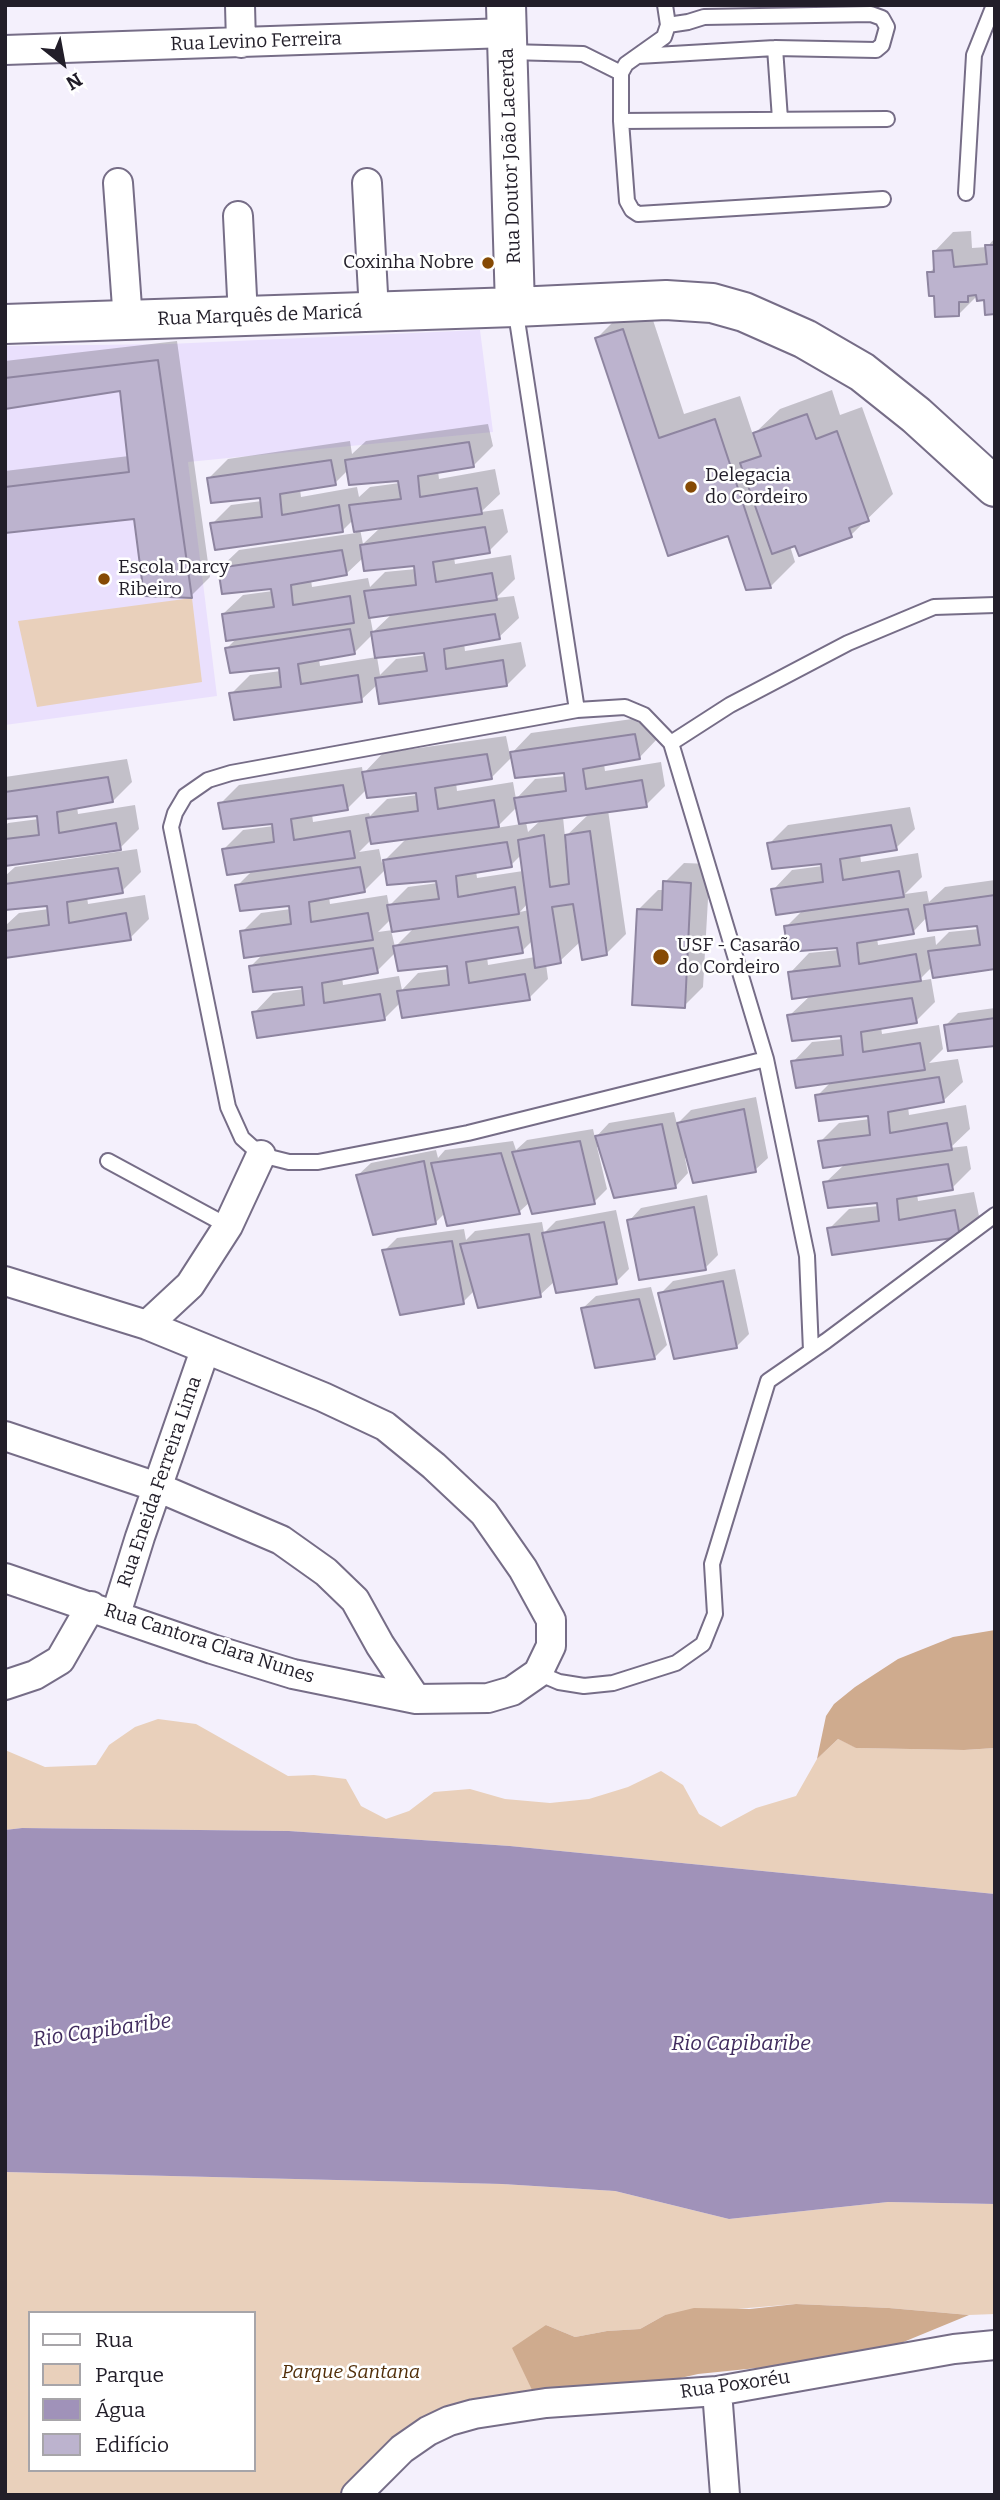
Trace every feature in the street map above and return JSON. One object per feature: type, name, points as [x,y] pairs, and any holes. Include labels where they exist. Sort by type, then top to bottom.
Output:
[{"type":"main road","name":"Rua Doutor João Lacerda","points":[[507,30],[515,307]]},
{"type":"main road","name":"Rua Marquês de Maricá","points":[[5,324],[666,300],[712,303],[744,312],[805,339],[862,372],[916,415],[995,487]]},
{"type":"street","points":[[240,5],[242,43]]},
{"type":"street","name":"Rua Levino Ferreira","points":[[5,50],[242,43],[507,30]]},
{"type":"street","points":[[118,183],[128,321]]},
{"type":"street","points":[[367,183],[374,312]]},
{"type":"street","points":[[238,216],[243,317]]},
{"type":"street","points":[[147,1325],[190,1284],[228,1226],[261,1156]]},
{"type":"street","points":[[5,1282],[147,1325],[323,1397],[384,1426],[434,1466],[484,1513],[523,1570],[551,1620],[551,1646],[538,1673]]},
{"type":"street","name":"Rua Eneida Ferreira Lima","points":[[5,1685],[36,1675],[60,1660],[104,1610],[157,1487],[205,1350]]},
{"type":"street","points":[[5,1436],[157,1487],[281,1540],[326,1572],[355,1600],[416,1699]]},
{"type":"street","name":"Rua Cantora Clara Nunes","points":[[5,1578],[293,1674],[416,1699],[488,1698],[512,1691],[538,1673]]},
{"type":"street","name":"Rua Poxoréu","points":[[356,2495],[374,2474],[419,2437],[449,2421],[474,2414],[546,2403],[716,2391],[995,2344]]},
{"type":"street","points":[[716,2391],[726,2495]]},
{"type":"lane","points":[[665,5],[668,25],[664,37],[626,64],[621,73],[626,201],[632,210],[638,214],[883,199]]},
{"type":"lane","points":[[966,193],[974,55],[994,5]]},
{"type":"lane","points":[[638,56],[775,48],[876,50],[882,45],[887,27],[883,18],[871,14],[776,18],[704,17],[668,25]]},
{"type":"lane","points":[[507,30],[583,54],[621,73]]},
{"type":"lane","points":[[775,48],[780,119]]},
{"type":"lane","points":[[621,121],[887,119]]},
{"type":"lane","points":[[515,307],[577,710]]},
{"type":"lane","points":[[671,743],[730,705],[848,643],[934,607],[995,605]]},
{"type":"lane","points":[[766,1059],[468,1133],[318,1162],[289,1162],[261,1156],[242,1138],[228,1107],[171,827],[175,813],[185,796],[208,780],[231,773],[577,710],[625,707],[644,715],[671,743],[766,1059],[807,1256],[811,1351]]},
{"type":"lane","points":[[108,1161],[228,1226]]},
{"type":"lane","points":[[538,1673],[559,1682],[584,1686],[613,1684],[676,1663],[703,1644],[715,1615],[712,1564],[768,1381],[995,1215]]},
{"type":"shaded area","name":"Escola Darcy Ribeiro","points":[[480,330],[493,432],[188,462],[217,696],[5,725],[5,346],[169,344]]},
{"type":"shaded area","points":[[995,1630],[995,1748],[856,1748],[838,1739],[817,1759],[826,1716],[834,1704],[855,1687],[898,1659],[953,1637]]},
{"type":"shaded area","points":[[796,2304],[969,2315],[901,2343],[806,2363],[698,2374],[654,2384],[533,2392],[512,2348],[546,2325],[575,2337],[640,2329],[665,2315],[694,2308],[750,2309]]},
{"type":"green space","points":[[192,598],[202,682],[37,707],[18,621]]},
{"type":"green space","points":[[158,1719],[196,1724],[288,1776],[314,1775],[346,1779],[361,1806],[386,1819],[409,1811],[434,1792],[470,1789],[505,1799],[550,1803],[589,1799],[628,1787],[661,1771],[683,1785],[699,1814],[721,1827],[756,1808],[796,1796],[817,1759],[838,1739],[857,1748],[995,1748],[995,1894],[510,1846],[289,1831],[5,1830],[5,1750],[45,1767],[96,1765],[109,1745],[135,1727]]},
{"type":"green space","name":"Parque Santana","points":[[5,2172],[502,2184],[615,2191],[729,2219],[888,2202],[995,2204],[995,2314],[969,2315],[796,2304],[665,2315],[640,2329],[575,2337],[546,2325],[533,2392],[423,2440],[373,2495],[5,2495]]},
{"type":"water","name":"Rio Capibaribe","points":[[5,1830],[289,1831],[510,1846],[995,1894],[995,2204],[888,2202],[729,2219],[615,2191],[502,2184],[5,2172]]},
{"type":"building","points":[[781,5],[817,5],[817,9],[781,10]]},
{"type":"building","points":[[985,245],[995,245],[995,314],[985,315],[984,300],[977,301],[976,295],[968,296],[968,302],[959,302],[959,316],[935,317],[934,296],[929,296],[927,272],[934,272],[933,251],[952,250],[954,267],[987,264]]},
{"type":"building","name":"Delegacia do Cordeiro","points":[[623,329],[659,438],[715,419],[771,588],[746,590],[728,536],[668,556],[595,338]]},
{"type":"building","points":[[158,360],[192,598],[144,596],[134,519],[5,533],[5,487],[129,472],[120,391],[5,409],[5,378]]},
{"type":"building","points":[[807,414],[816,439],[837,431],[869,521],[849,528],[852,537],[799,556],[795,546],[772,554],[740,463],[761,456],[753,433]]},
{"type":"building","points":[[469,442],[474,467],[418,476],[420,497],[477,488],[482,514],[354,532],[349,505],[401,499],[398,481],[349,485],[345,460]]},
{"type":"building","points":[[331,460],[336,485],[280,494],[282,515],[339,505],[343,532],[215,550],[210,523],[262,517],[260,498],[211,503],[207,478]]},
{"type":"building","points":[[485,527],[490,553],[433,562],[436,582],[492,573],[497,600],[369,618],[364,591],[416,585],[414,566],[364,571],[360,545]]},
{"type":"building","points":[[342,550],[347,575],[291,585],[293,605],[350,596],[354,623],[226,641],[222,614],[274,607],[271,589],[222,594],[218,568]]},
{"type":"building","points":[[495,614],[500,639],[444,649],[446,669],[503,660],[507,686],[379,704],[375,678],[427,671],[424,653],[375,658],[371,632]]},
{"type":"building","points":[[350,629],[355,654],[298,664],[301,684],[358,675],[362,702],[234,720],[229,693],[281,687],[279,668],[230,673],[225,648]]},
{"type":"building","points":[[635,734],[640,759],[583,769],[586,789],[642,780],[647,807],[519,824],[514,798],[566,791],[564,773],[515,778],[510,752]]},
{"type":"building","points":[[487,754],[492,779],[435,788],[438,809],[494,800],[499,827],[371,844],[366,818],[418,811],[416,793],[367,798],[362,772]]},
{"type":"building","points":[[108,777],[113,802],[57,812],[59,833],[116,823],[121,850],[5,866],[5,839],[39,835],[37,816],[5,819],[5,792]]},
{"type":"building","points":[[343,785],[348,810],[291,819],[294,840],[350,831],[355,858],[227,875],[222,849],[274,842],[272,824],[223,829],[218,803]]},
{"type":"building","points":[[891,825],[897,850],[840,859],[843,880],[899,871],[904,897],[776,915],[771,889],[823,882],[821,864],[772,869],[767,843]]},
{"type":"building","points":[[590,831],[607,955],[582,960],[573,904],[552,907],[561,963],[535,968],[518,840],[544,835],[550,887],[569,884],[565,835]]},
{"type":"building","points":[[507,842],[512,867],[456,876],[458,897],[515,887],[519,914],[392,932],[387,905],[439,899],[436,881],[387,885],[383,860]]},
{"type":"building","points":[[360,867],[365,892],[309,902],[311,922],[368,913],[373,940],[244,958],[240,931],[291,924],[289,906],[240,911],[235,885]]},
{"type":"building","points":[[118,868],[123,893],[67,902],[69,923],[126,913],[131,940],[5,958],[5,931],[49,925],[47,906],[5,910],[5,884]]},
{"type":"building","name":"USF - Casarão do Cordeiro","points":[[663,881],[691,883],[685,1008],[632,1005],[637,909],[662,910]]},
{"type":"building","points":[[995,895],[995,969],[933,978],[928,951],[980,945],[977,926],[928,931],[924,905]]},
{"type":"building","points":[[908,909],[914,934],[857,943],[859,964],[916,954],[921,981],[792,999],[788,972],[840,966],[837,948],[788,952],[784,926]]},
{"type":"building","points":[[518,927],[523,953],[466,962],[469,983],[525,974],[530,1000],[402,1018],[397,991],[449,985],[447,966],[398,971],[393,946]]},
{"type":"building","points":[[373,948],[378,973],[322,983],[324,1003],[380,994],[385,1020],[257,1038],[252,1012],[304,1005],[302,987],[253,992],[249,966]]},
{"type":"building","points":[[912,998],[917,1023],[861,1032],[863,1052],[920,1043],[925,1070],[796,1088],[791,1061],[843,1055],[841,1036],[792,1041],[787,1015]]},
{"type":"building","points":[[995,1018],[995,1046],[948,1051],[944,1025]]},
{"type":"building","points":[[939,1077],[944,1102],[888,1112],[890,1133],[947,1123],[952,1150],[823,1168],[818,1141],[870,1135],[868,1116],[819,1121],[815,1095]]},
{"type":"building","points":[[744,1109],[756,1172],[693,1183],[677,1123]]},
{"type":"building","points":[[662,1124],[676,1188],[614,1198],[595,1136]]},
{"type":"building","points":[[580,1141],[595,1204],[532,1214],[512,1152]]},
{"type":"building","points":[[501,1153],[520,1214],[447,1226],[431,1163]]},
{"type":"building","points":[[424,1161],[436,1224],[373,1235],[356,1175]]},
{"type":"building","points":[[948,1164],[953,1190],[897,1199],[899,1220],[955,1210],[960,1237],[832,1255],[827,1228],[879,1221],[877,1203],[828,1208],[823,1182]]},
{"type":"building","points":[[694,1207],[706,1270],[639,1280],[627,1220]]},
{"type":"building","points":[[604,1222],[617,1284],[556,1293],[542,1233]]},
{"type":"building","points":[[529,1234],[541,1297],[478,1308],[460,1244]]},
{"type":"building","points":[[452,1241],[464,1304],[400,1315],[382,1250]]},
{"type":"building","points":[[723,1281],[737,1348],[674,1359],[658,1293]]},
{"type":"building","points":[[639,1299],[655,1359],[595,1368],[581,1308]]},
{"type":"place","name":"Coxinha Nobre","points":[[488,263]]},
{"type":"place","name":"Delegacia do Cordeiro","points":[[691,487]]},
{"type":"place","name":"Escola Darcy Ribeiro","points":[[104,579]]},
{"type":"place","name":"USF - Casarão do Cordeiro","points":[[661,957]]}]
